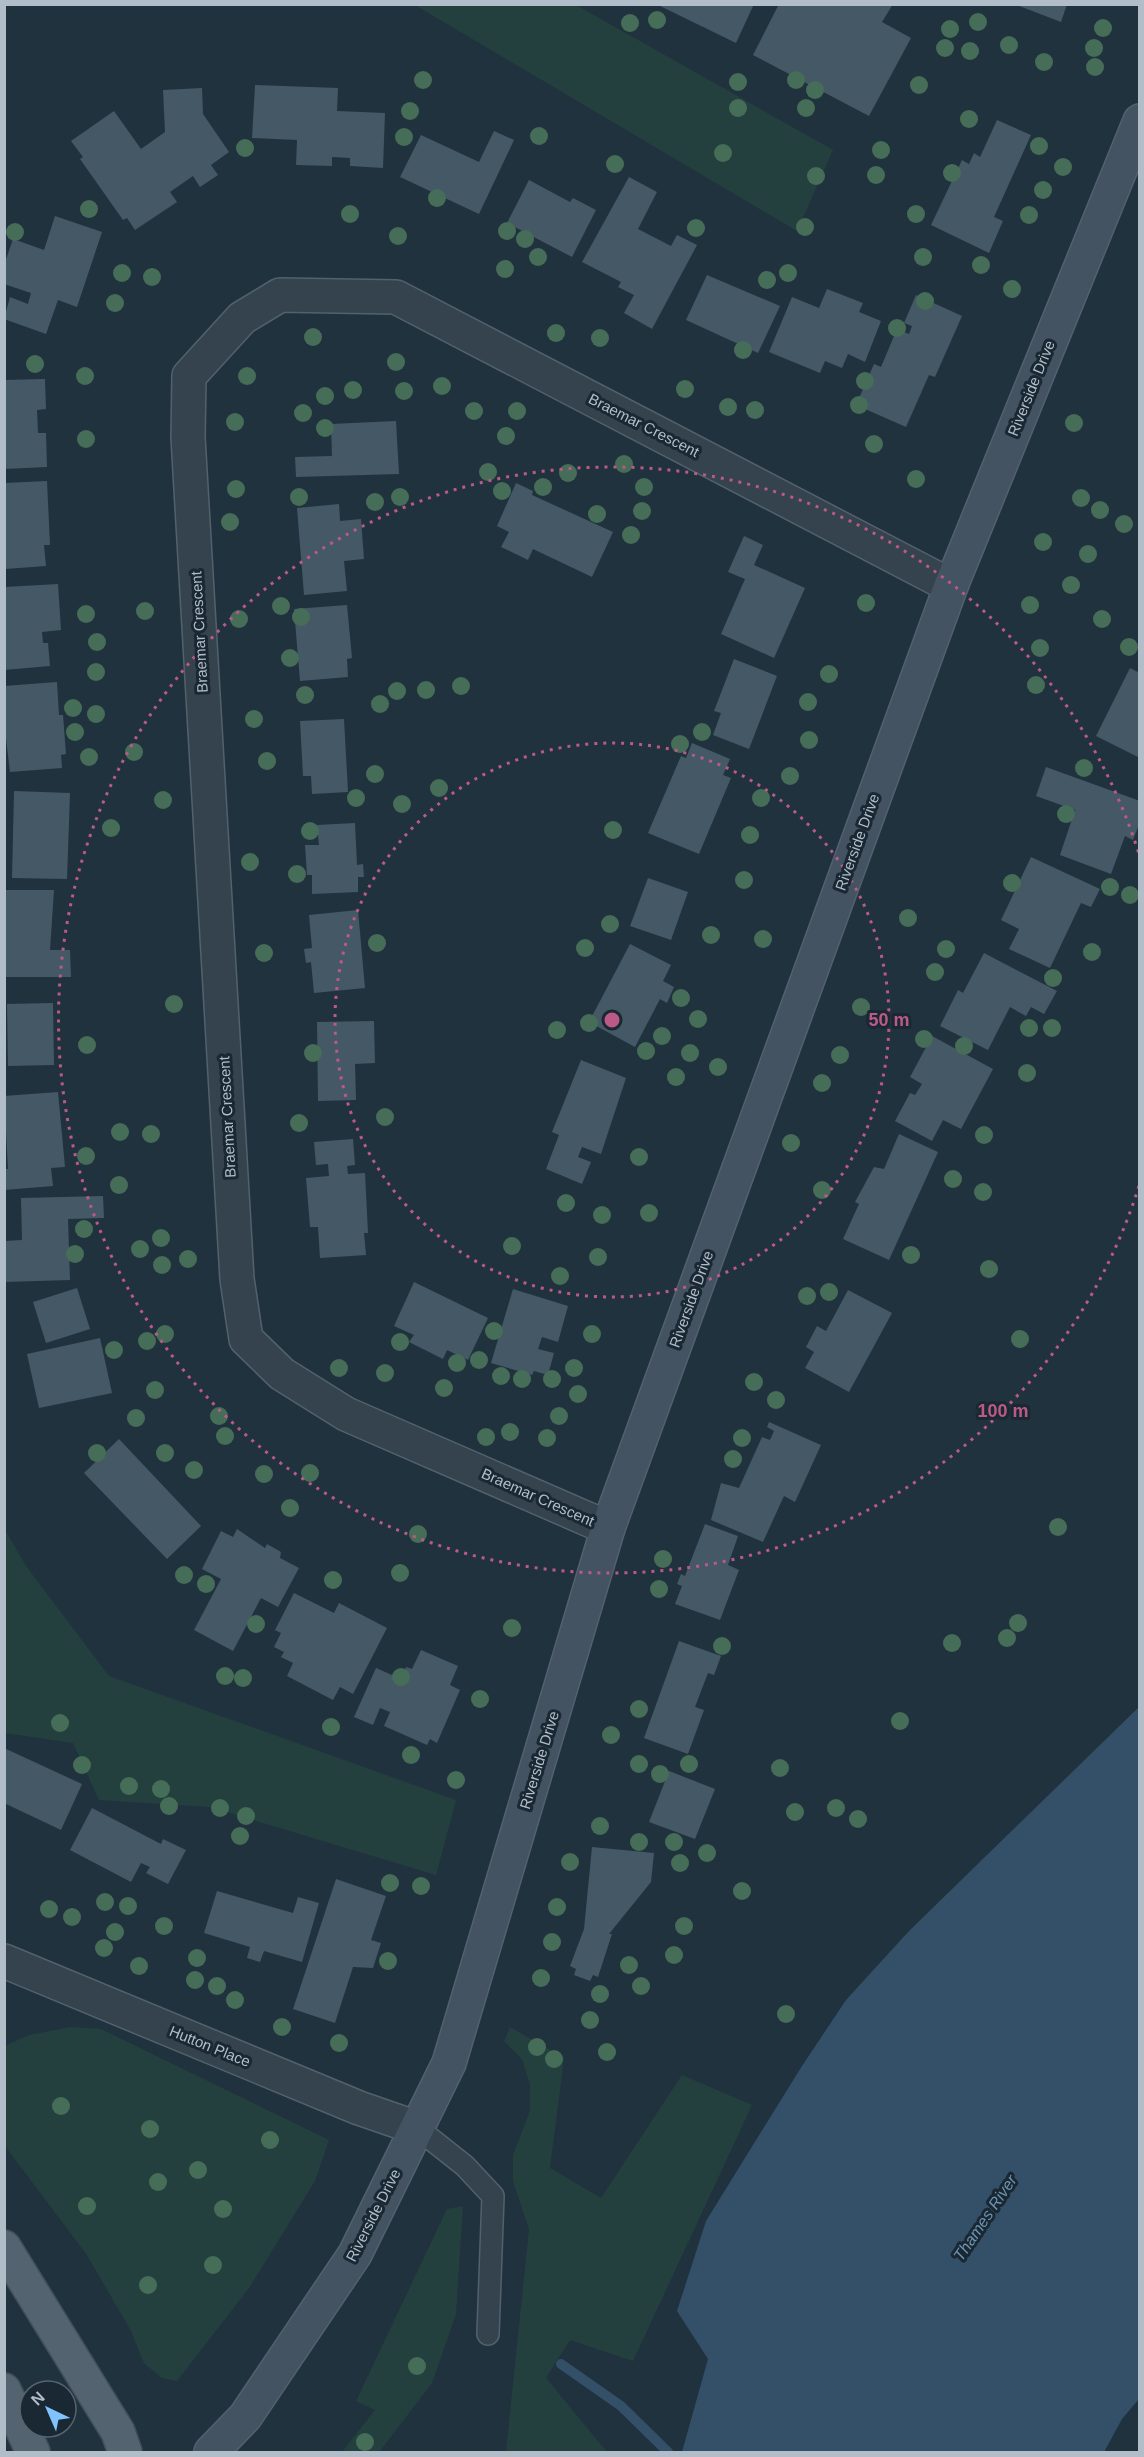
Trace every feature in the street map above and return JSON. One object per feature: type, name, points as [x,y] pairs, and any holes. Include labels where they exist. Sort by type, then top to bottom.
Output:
[{"type":"main road","name":"Riverside Drive","points":[[211,2452],[245,2417],[355,2254],[449,2063],[608,1528],[951,585],[1140,121]]},
{"type":"main road","points":[[4,2247],[118,2432],[125,2452]]},
{"type":"main road","points":[[4,2390],[33,2452]]},
{"type":"street","name":"Braemar Crescent","points":[[608,1528],[346,1414],[282,1374],[246,1339],[236,1268],[188,437],[189,376],[242,318],[280,295],[396,297],[951,585]]},
{"type":"street","name":"Hutton Place","points":[[4,1961],[359,2108],[417,2128]]},
{"type":"lane","points":[[417,2128],[465,2166],[493,2196],[488,2334]]},
{"type":"green space","points":[[415,5],[576,5],[833,150],[797,231]]},
{"type":"green space","points":[[4,1528],[26,1566],[109,1676],[456,1800],[436,1875],[210,1807],[99,1800],[73,1743],[5,1733]]},
{"type":"green space","points":[[71,2027],[101,2029],[329,2140],[315,2181],[249,2288],[177,2381],[162,2378],[144,2363],[131,2331],[87,2255],[5,2146],[5,2046],[29,2035]]},
{"type":"green space","points":[[510,2027],[564,2058],[550,2168],[601,2198],[682,2075],[752,2105],[633,2361],[570,2340],[546,2378],[607,2452],[506,2452],[529,2229],[513,2181],[513,2155],[530,2111],[530,2085],[522,2059],[504,2041]]},
{"type":"green space","points":[[463,2206],[456,2314],[432,2383],[379,2452],[342,2452],[375,2410],[356,2401],[447,2209]]},
{"type":"water","name":"Thames River","points":[[1139,1707],[1139,2399],[1122,2419],[1104,2452],[682,2452],[708,2359],[677,2311],[706,2221],[802,2066],[846,2000],[909,1931]]},
{"type":"building","points":[[656,4],[754,4],[736,43]]},
{"type":"building","points":[[779,4],[893,4],[882,22],[911,38],[869,116],[753,55]]},
{"type":"building","points":[[1014,4],[1067,4],[1061,22]]},
{"type":"building","points":[[255,85],[338,88],[337,111],[385,113],[383,168],[350,166],[350,158],[332,157],[332,166],[296,165],[297,140],[252,138]]},
{"type":"building","points":[[202,88],[203,114],[229,152],[211,165],[218,175],[200,187],[193,176],[170,192],[177,202],[135,230],[127,218],[123,220],[80,159],[83,157],[71,141],[114,111],[141,149],[165,132],[163,90]]},
{"type":"building","points":[[997,120],[1031,135],[994,217],[1003,221],[989,253],[931,225],[962,160],[969,164],[974,153],[980,157]]},
{"type":"building","points":[[494,131],[514,140],[479,214],[400,177],[421,135],[479,162]]},
{"type":"building","points":[[629,177],[657,192],[638,229],[671,246],[677,235],[697,245],[652,329],[624,313],[634,295],[618,287],[621,282],[582,262]]},
{"type":"building","points":[[529,180],[570,202],[573,198],[596,210],[572,257],[507,223]]},
{"type":"building","points":[[55,216],[102,232],[77,307],[58,300],[46,334],[4,319],[10,297],[28,304],[31,293],[4,284],[4,265],[13,239],[44,250]]},
{"type":"building","points":[[707,275],[780,306],[758,353],[686,320]]},
{"type":"building","points":[[827,289],[863,303],[859,312],[881,321],[865,362],[848,354],[842,368],[825,361],[820,373],[769,352],[792,297],[819,308]]},
{"type":"building","points":[[916,295],[962,316],[935,377],[929,375],[906,427],[856,405],[874,364],[881,367],[897,329],[909,334],[912,326],[904,323]]},
{"type":"building","points":[[45,379],[46,409],[37,410],[38,433],[46,433],[47,467],[4,469],[4,380]]},
{"type":"building","points":[[396,421],[399,474],[296,477],[295,457],[332,456],[331,424]]},
{"type":"building","points":[[47,481],[50,545],[44,545],[46,566],[5,569],[5,483]]},
{"type":"building","points":[[516,483],[533,491],[532,495],[613,532],[592,577],[533,549],[528,560],[501,547],[509,532],[497,526]]},
{"type":"building","points":[[339,504],[340,521],[361,519],[364,559],[344,561],[347,591],[304,595],[297,508]]},
{"type":"building","points":[[744,536],[763,545],[754,565],[805,588],[774,658],[721,634],[745,579],[728,572]]},
{"type":"building","points":[[58,584],[61,630],[42,632],[43,643],[48,643],[50,666],[4,670],[4,587]]},
{"type":"building","points":[[347,605],[352,658],[347,659],[348,677],[300,681],[294,609]]},
{"type":"building","points":[[734,659],[777,676],[749,749],[713,735],[721,713],[714,711]]},
{"type":"building","points":[[1130,668],[1140,673],[1140,758],[1096,736]]},
{"type":"building","points":[[57,682],[59,715],[63,715],[66,754],[61,755],[62,768],[10,772],[4,722],[4,686]]},
{"type":"building","points":[[344,719],[348,792],[312,794],[311,776],[303,776],[300,721]]},
{"type":"building","points":[[692,743],[730,759],[723,775],[731,778],[699,854],[648,833],[681,756],[686,758]]},
{"type":"building","points":[[1046,767],[1140,801],[1140,822],[1133,840],[1125,836],[1111,874],[1060,855],[1075,810],[1036,796]]},
{"type":"building","points":[[14,791],[70,793],[67,879],[12,878]]},
{"type":"building","points":[[355,823],[357,865],[363,864],[364,877],[358,877],[358,892],[312,894],[312,875],[307,875],[305,845],[319,845],[317,825]]},
{"type":"building","points":[[1031,857],[1100,889],[1091,907],[1081,903],[1050,968],[1009,949],[1019,929],[1001,920]]},
{"type":"building","points":[[648,878],[688,892],[671,940],[630,926]]},
{"type":"building","points":[[4,890],[54,890],[50,950],[70,950],[71,977],[4,977]]},
{"type":"building","points":[[358,910],[365,988],[314,993],[311,962],[306,963],[304,949],[312,948],[309,915]]},
{"type":"building","points":[[630,944],[671,965],[663,981],[674,987],[667,1003],[660,999],[635,1047],[589,1022]]},
{"type":"building","points":[[984,953],[1057,991],[1044,1014],[1031,1007],[1026,1016],[1010,1007],[988,1050],[940,1026],[958,990],[963,993]]},
{"type":"building","points":[[53,1003],[54,1065],[8,1066],[7,1004]]},
{"type":"building","points":[[374,1021],[375,1063],[355,1064],[356,1100],[318,1101],[317,1022]]},
{"type":"building","points":[[932,1036],[993,1069],[961,1129],[943,1120],[932,1141],[895,1121],[910,1093],[915,1095],[922,1084],[910,1077]]},
{"type":"building","points":[[581,1060],[626,1078],[601,1154],[582,1147],[578,1157],[591,1162],[582,1184],[546,1169],[559,1135],[552,1132]]},
{"type":"building","points":[[58,1092],[65,1167],[51,1168],[53,1186],[4,1190],[4,1169],[8,1169],[4,1096]]},
{"type":"building","points":[[899,1134],[938,1152],[889,1260],[843,1239],[859,1204],[855,1202],[874,1167],[884,1169]]},
{"type":"building","points":[[353,1139],[355,1165],[347,1166],[348,1174],[365,1173],[368,1233],[364,1233],[366,1255],[320,1258],[318,1227],[310,1227],[306,1178],[329,1176],[328,1164],[316,1165],[314,1142]]},
{"type":"building","points":[[103,1196],[104,1218],[68,1219],[70,1280],[4,1282],[4,1241],[22,1240],[21,1198]]},
{"type":"building","points":[[414,1282],[488,1318],[468,1360],[447,1350],[443,1359],[409,1342],[414,1335],[394,1326]]},
{"type":"building","points":[[77,1288],[90,1329],[46,1343],[33,1302]]},
{"type":"building","points":[[513,1289],[568,1306],[558,1342],[542,1337],[538,1349],[554,1353],[548,1375],[534,1371],[532,1375],[491,1363]]},
{"type":"building","points":[[848,1290],[892,1313],[849,1392],[805,1368],[814,1352],[806,1347],[817,1326],[826,1331]]},
{"type":"building","points":[[100,1338],[112,1393],[39,1408],[27,1354]]},
{"type":"building","points":[[769,1422],[821,1445],[795,1502],[784,1496],[763,1542],[711,1520],[721,1483],[739,1488],[762,1437],[770,1440],[774,1431],[767,1427]]},
{"type":"building","points":[[119,1439],[201,1526],[167,1559],[84,1473]]},
{"type":"building","points":[[705,1524],[738,1536],[728,1565],[739,1570],[720,1620],[675,1604],[682,1586],[677,1584],[681,1574],[685,1576]]},
{"type":"building","points":[[237,1529],[265,1548],[267,1544],[281,1552],[280,1558],[299,1568],[278,1607],[261,1598],[233,1651],[194,1630],[221,1579],[202,1569],[221,1531],[233,1537]]},
{"type":"building","points":[[294,1593],[334,1613],[339,1603],[387,1628],[353,1694],[340,1687],[333,1700],[287,1676],[293,1663],[281,1657],[284,1652],[274,1647],[281,1633],[275,1630]]},
{"type":"building","points":[[679,1641],[721,1656],[714,1675],[708,1673],[695,1707],[704,1710],[688,1754],[644,1738]]},
{"type":"building","points":[[421,1650],[458,1666],[450,1685],[460,1690],[437,1743],[430,1739],[427,1745],[384,1726],[390,1712],[380,1708],[373,1725],[354,1717],[376,1668],[401,1679],[406,1667],[412,1669]]},
{"type":"building","points":[[4,1748],[82,1784],[61,1830],[4,1803]]},
{"type":"building","points":[[669,1771],[715,1789],[695,1839],[649,1822]]},
{"type":"building","points":[[92,1808],[161,1844],[163,1839],[186,1850],[168,1884],[146,1873],[150,1867],[141,1863],[131,1882],[70,1850]]},
{"type":"building","points":[[592,1847],[654,1853],[651,1882],[609,1934],[612,1934],[598,1977],[593,1975],[590,1981],[574,1975],[576,1969],[570,1966],[584,1929]]},
{"type":"building","points":[[336,1879],[386,1896],[371,1940],[381,1943],[373,1968],[353,1967],[335,2023],[293,2009]]},
{"type":"building","points":[[217,1891],[293,1913],[298,1897],[319,1903],[302,1962],[264,1951],[260,1962],[247,1958],[250,1947],[204,1933]]},
{"type":"waterway","points":[[561,2364],[621,2406],[668,2452]]}]
